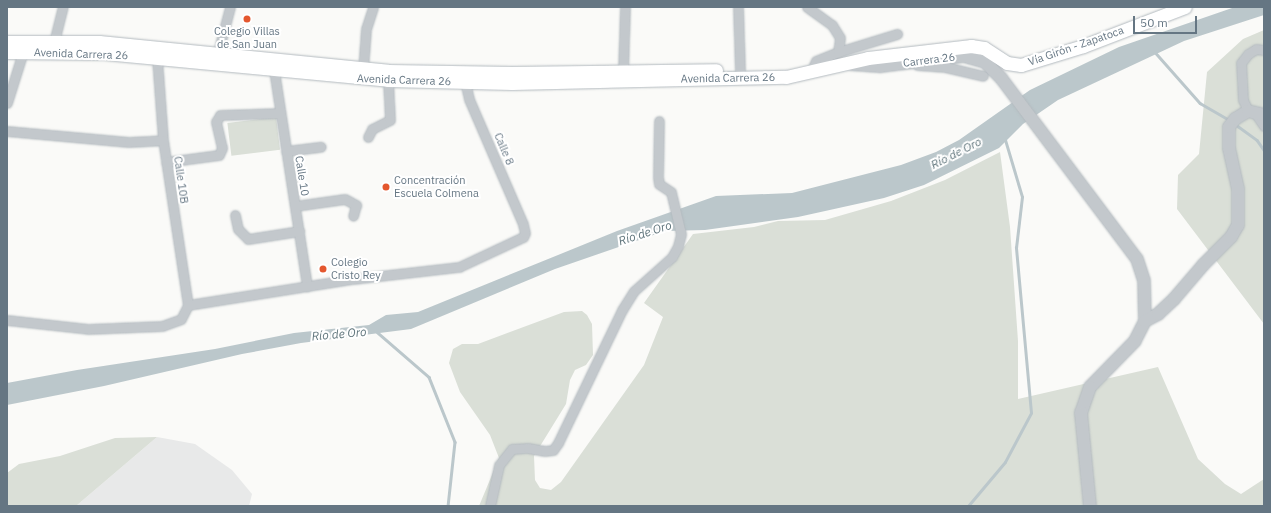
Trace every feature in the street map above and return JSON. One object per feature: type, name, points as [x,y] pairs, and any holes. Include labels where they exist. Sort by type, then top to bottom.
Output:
[{"type":"main road","name":"Vía Girón - Zapatoca","points":[[850,64],[905,52],[971,46],[984,48],[1007,63],[1021,65],[1082,46],[1185,7]]},
{"type":"main road","name":"Avenida Carrera 26","points":[[7,42],[99,42],[216,59],[274,70],[388,80],[623,71],[787,69],[806,72]]},
{"type":"main road","name":"Avenida Carrera 26","points":[[7,52],[90,52],[157,58],[216,59],[464,78],[786,77],[850,64]]},
{"type":"street","points":[[54,42],[63,7]]},
{"type":"street","points":[[216,59],[230,7]]},
{"type":"street","points":[[363,70],[366,29],[373,7]]},
{"type":"street","points":[[618,7],[624,18]]},
{"type":"street","points":[[623,71],[625,7]]},
{"type":"street","points":[[738,7],[740,70]]},
{"type":"street","points":[[806,7],[837,29],[840,38],[838,52]]},
{"type":"street","points":[[806,72],[816,61],[838,52],[897,34]]},
{"type":"street","points":[[1264,50],[1256,49],[1248,54],[1240,63],[1243,100],[1256,113],[1264,126]]},
{"type":"street","points":[[7,103],[23,52]]},
{"type":"street","name":"Carrera 26","points":[[850,64],[868,67],[964,56],[985,62],[1001,78],[1137,259],[1144,281],[1145,320]]},
{"type":"street","name":"Calle 10B","points":[[157,58],[163,140],[188,305]]},
{"type":"street","points":[[898,64],[945,67],[983,76]]},
{"type":"street","name":"Calle 10","points":[[274,70],[307,286]]},
{"type":"street","name":"Calle 8","points":[[307,286],[400,272],[458,267],[523,237],[525,233],[464,78]]},
{"type":"street","points":[[368,137],[372,128],[390,120],[388,80]]},
{"type":"street","points":[[166,162],[219,154],[222,148],[216,122],[220,115],[280,113]]},
{"type":"street","points":[[1090,506],[1081,413],[1084,398],[1090,387],[1135,341],[1145,320],[1158,314],[1174,299],[1203,265],[1231,238],[1238,225],[1238,189],[1229,148],[1232,123],[1256,113]]},
{"type":"street","points":[[490,506],[499,465],[512,449],[528,448],[545,451],[553,450],[558,443],[622,310],[639,286],[672,257],[681,234],[671,192],[659,184],[659,121]]},
{"type":"street","points":[[7,131],[129,142],[163,140]]},
{"type":"street","points":[[286,151],[321,146]]},
{"type":"street","points":[[295,206],[345,199],[356,204],[353,216]]},
{"type":"street","points":[[235,215],[238,229],[248,239],[299,231]]},
{"type":"street","points":[[7,320],[88,329],[162,326],[180,319],[188,305],[307,286]]},
{"type":"shaded area","points":[[1264,30],[1264,324],[1177,209],[1178,175],[1199,154],[1207,72],[1243,39]]},
{"type":"shaded area","points":[[276,117],[280,150],[231,156],[227,123]]},
{"type":"shaded area","points":[[1000,152],[1010,227],[1018,341],[1018,399],[1158,367],[1198,459],[1225,484],[1241,494],[1264,479],[1264,506],[479,506],[499,458],[490,435],[460,392],[449,363],[453,349],[462,344],[478,344],[564,312],[582,311],[587,315],[592,324],[593,355],[586,365],[575,370],[570,380],[566,404],[534,456],[535,480],[540,488],[551,490],[561,482],[644,365],[663,317],[644,303],[693,234],[754,227],[778,221],[825,220],[891,201],[945,180]]},
{"type":"shaded area","points":[[157,437],[195,444],[232,470],[252,494],[249,506],[76,506]]},
{"type":"shaded area","points":[[157,437],[76,506],[7,506],[7,473],[19,464],[60,456],[115,438]]},
{"type":"water","name":"Río de Oro","points":[[1235,7],[1264,7],[1264,15],[1184,41],[1058,100],[1023,124],[999,148],[924,185],[884,198],[798,217],[705,230],[665,231],[555,269],[411,329],[301,343],[242,354],[104,386],[7,405],[7,383],[77,370],[215,349],[294,333],[369,325],[386,315],[418,312],[617,231],[716,196],[792,193],[901,165],[936,152],[959,140],[1030,90],[1119,47]]},
{"type":"waterway","points":[[1155,52],[1200,103],[1229,120]]},
{"type":"waterway","points":[[1235,124],[1257,140],[1264,150]]},
{"type":"waterway","points":[[968,506],[1005,462],[1031,413],[1016,248],[1022,197],[1005,140]]},
{"type":"waterway","points":[[377,332],[429,377],[455,442],[448,506]]},
{"type":"place","name":"Colegio Villas de San Juan","points":[[247,19]]},
{"type":"place","name":"Concentración Escuela Colmena","points":[[386,187]]},
{"type":"place","name":"Colegio Cristo Rey","points":[[323,269]]}]
